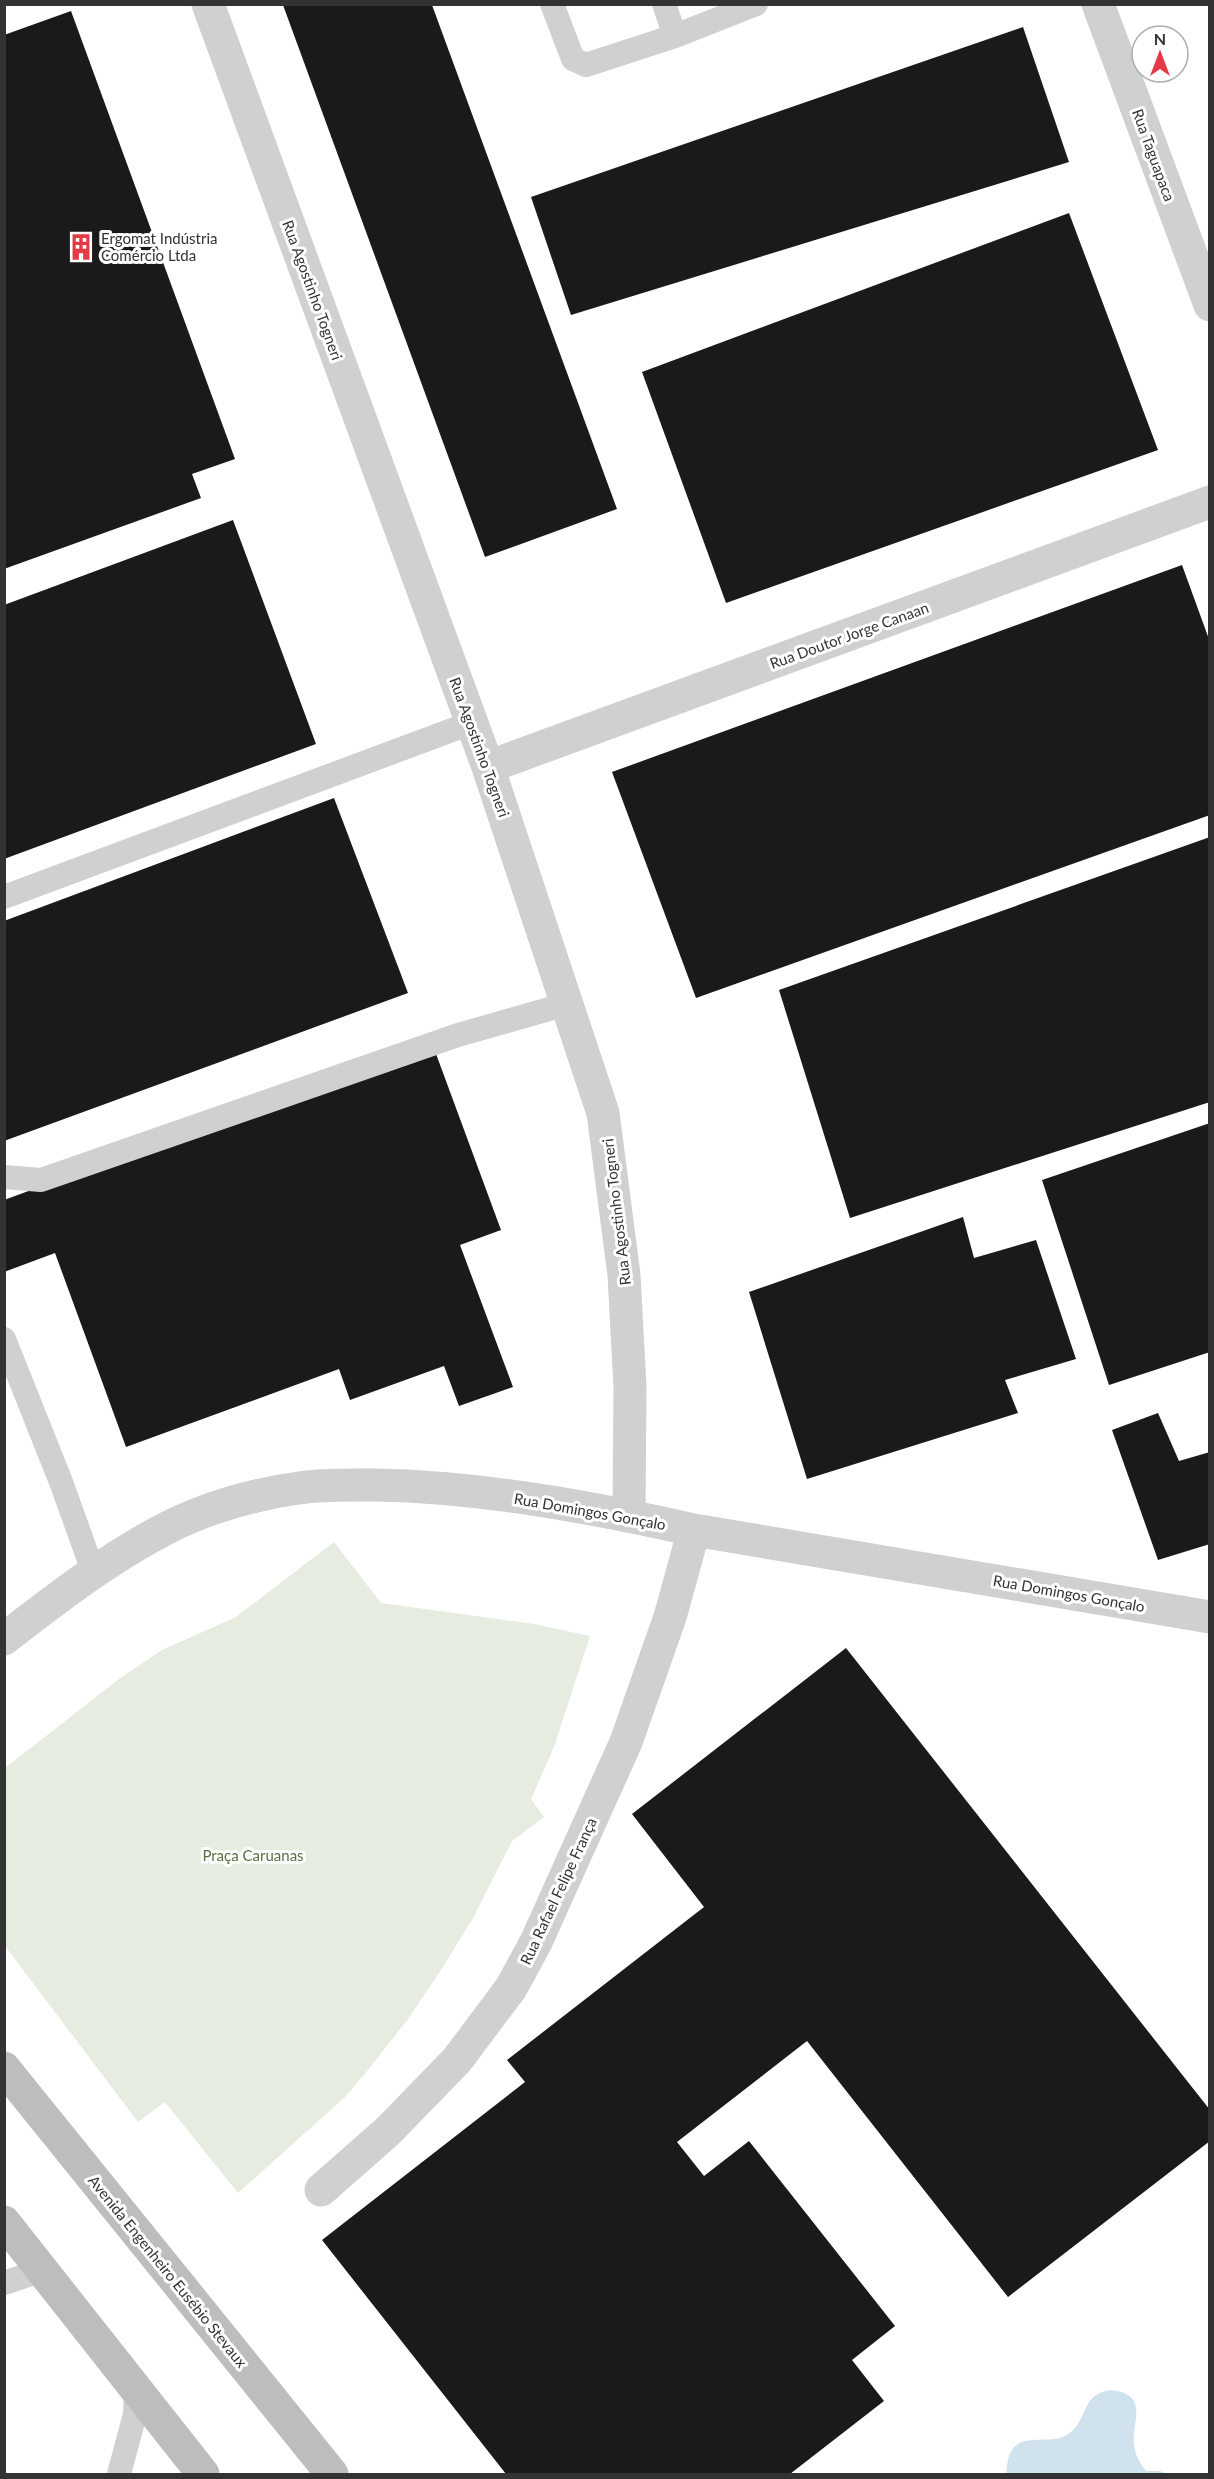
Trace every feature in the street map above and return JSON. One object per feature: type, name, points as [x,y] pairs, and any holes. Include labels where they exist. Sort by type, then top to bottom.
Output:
[{"type":"main road","name":"Avenida Engenheiro Eusébio Stevaux","points":[[4,2067],[332,2475]]},
{"type":"main road","points":[[4,2222],[203,2475]]},
{"type":"street","name":"Rua Agostinho Togneri","points":[[208,4],[488,767],[603,1113],[614,1183],[624,1275],[630,1387],[629,1515]]},
{"type":"street","name":"Rua Taguapaca","points":[[1098,4],[1209,305]]},
{"type":"street","name":"Rua Doutor Jorge Canaan","points":[[488,767],[1209,502]]},
{"type":"street","name":"Rua Domingos Gonçalo","points":[[4,1639],[93,1571],[166,1528],[253,1497],[300,1487],[416,1486],[530,1499],[629,1515],[694,1530],[1209,1617]]},
{"type":"street","name":"Rua Rafael Felipe França","points":[[321,2190],[388,2131],[457,2060],[511,1988],[536,1942],[626,1742],[670,1617],[694,1530]]},
{"type":"lane","points":[[552,4],[573,59],[586,65],[675,36],[756,4]]},
{"type":"lane","points":[[664,4],[675,36]]},
{"type":"lane","points":[[4,897],[471,723]]},
{"type":"lane","points":[[4,1177],[41,1180],[458,1035],[567,1004]]},
{"type":"lane","points":[[4,1339],[61,1482],[93,1571]]},
{"type":"lane","points":[[4,2283],[43,2270]]},
{"type":"lane","points":[[119,2475],[135,2414],[136,2388]]},
{"type":"green space","name":"Praça Caruanas","points":[[334,1542],[381,1603],[534,1624],[590,1636],[554,1747],[531,1799],[544,1817],[512,1841],[473,1918],[441,1970],[408,2019],[364,2075],[344,2098],[238,2193],[165,2102],[138,2122],[5,1946],[5,1768],[119,1679],[162,1650],[236,1617]]},
{"type":"water","points":[[1110,2390],[1123,2392],[1135,2403],[1134,2445],[1137,2456],[1146,2471],[1160,2471],[1167,2474],[1006,2474],[1009,2456],[1019,2443],[1067,2435],[1079,2422],[1093,2397]]},
{"type":"building","points":[[283,5],[432,5],[617,509],[485,557]]},
{"type":"building","name":"Ergomat Indústria Comércio Ltda","points":[[71,11],[235,459],[192,474],[201,498],[4,569],[4,35]]},
{"type":"building","points":[[1023,27],[1069,162],[571,315],[531,197]]},
{"type":"building","points":[[1069,213],[1158,450],[726,603],[642,372]]},
{"type":"building","points":[[233,520],[316,744],[4,859],[4,605]]},
{"type":"building","points":[[1182,565],[1210,642],[1210,815],[696,998],[612,772]]},
{"type":"building","points":[[334,798],[408,993],[4,1141],[4,921]]},
{"type":"building","points":[[1210,837],[1210,1102],[850,1218],[779,990]]},
{"type":"building","points":[[432,1043],[501,1230],[460,1245],[513,1387],[459,1406],[444,1366],[350,1400],[339,1369],[126,1447],[55,1253],[4,1272],[4,1200]]},
{"type":"building","points":[[1210,1123],[1210,1352],[1109,1385],[1042,1180]]},
{"type":"building","points":[[963,1217],[974,1258],[1036,1240],[1076,1359],[1005,1380],[1018,1413],[807,1479],[749,1292]]},
{"type":"building","points":[[1158,1413],[1179,1461],[1210,1452],[1210,1544],[1158,1560],[1112,1430]]},
{"type":"building","points":[[846,1648],[1210,2110],[1210,2141],[1008,2297],[807,2041],[677,2142],[704,2176],[749,2141],[895,2326],[852,2360],[884,2401],[790,2474],[506,2474],[322,2240],[525,2082],[507,2060],[704,1907],[632,1814]]},
{"type":"place","name":"Ergomat Indústria Comércio Ltda","points":[[81,247]]}]
